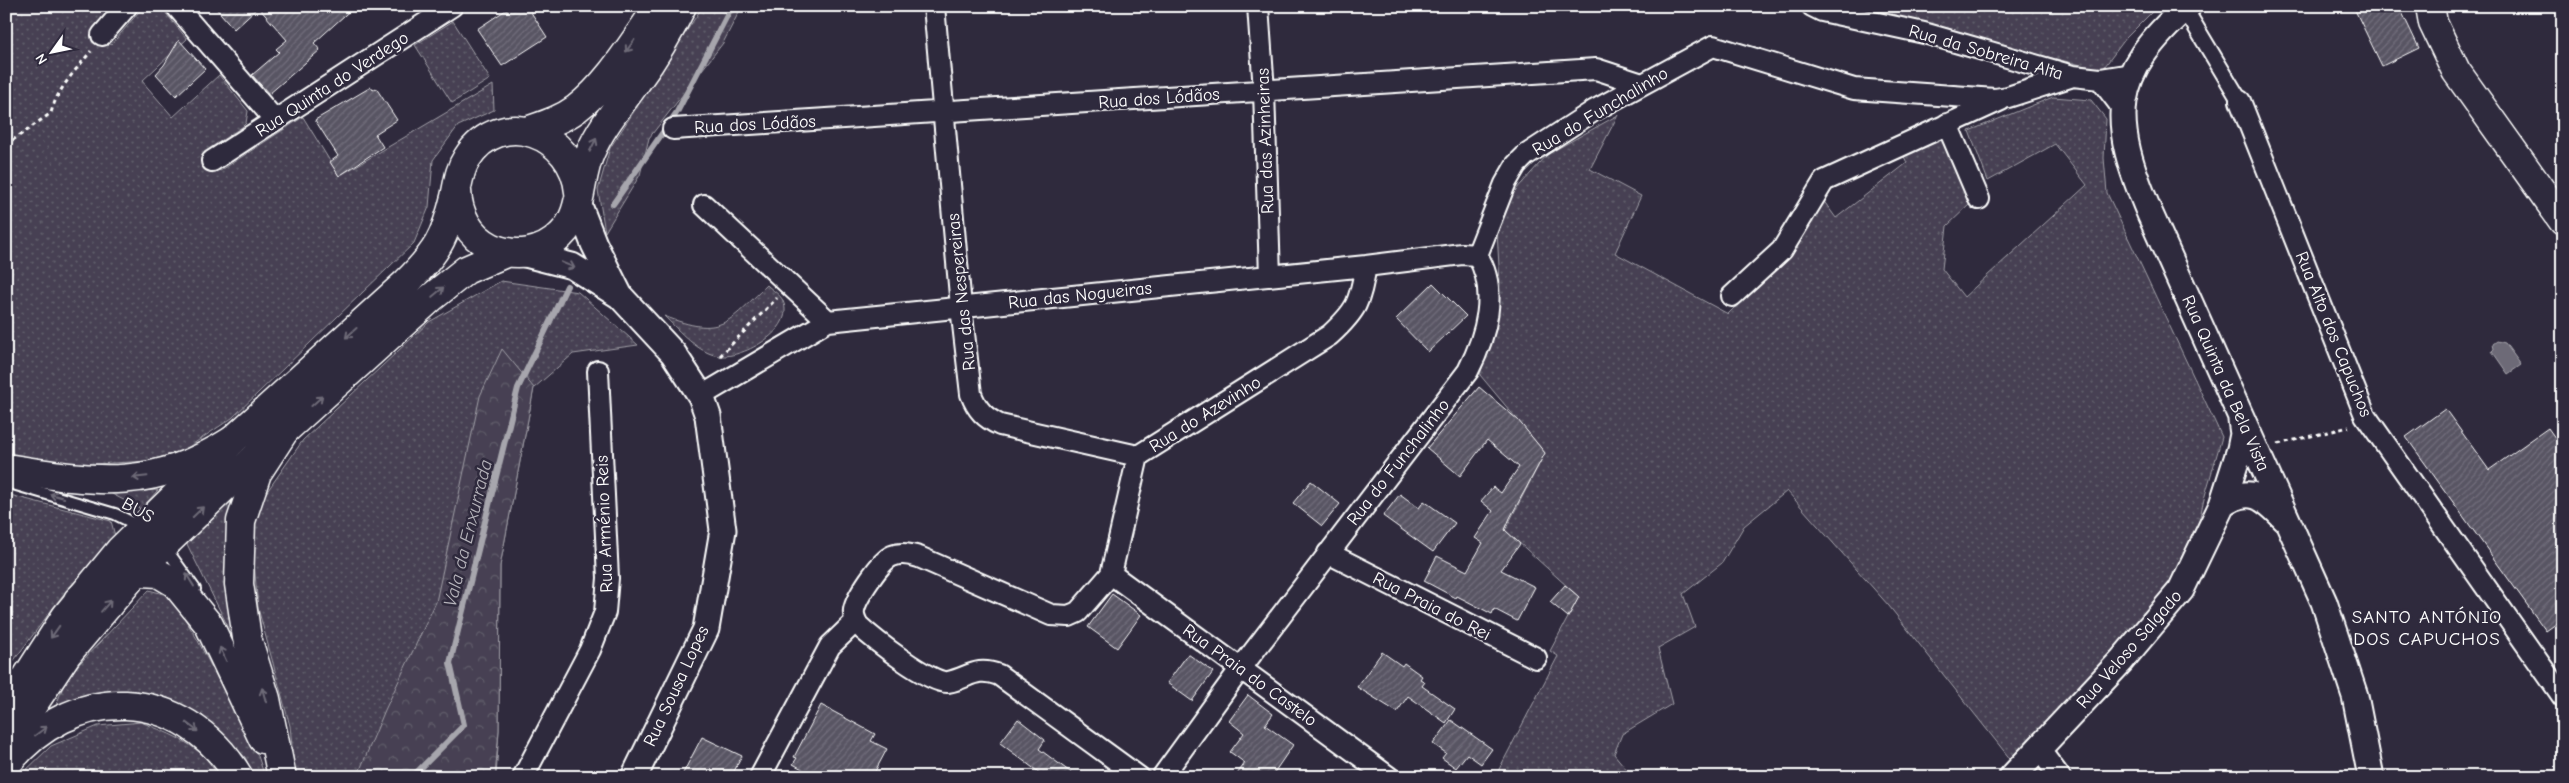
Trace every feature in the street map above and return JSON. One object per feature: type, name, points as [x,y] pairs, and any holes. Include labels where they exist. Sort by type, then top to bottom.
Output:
[{"type":"main road","points":[[6,745],[67,654],[138,570],[152,536],[233,440],[387,300],[431,257],[446,233],[462,167],[467,157],[483,141],[504,132],[527,131],[566,115],[585,101],[619,61],[659,6]]},
{"type":"main road","points":[[78,600],[152,536],[285,430],[456,276],[474,266],[514,253],[538,250],[555,241],[572,220],[585,166],[595,140],[639,80],[682,6]]},
{"type":"main road","points":[[2430,6],[2433,23],[2456,71],[2563,221]]},
{"type":"main road","points":[[527,131],[547,138],[564,152],[575,170],[579,197]]},
{"type":"main road","points":[[457,190],[460,211],[471,231],[488,245],[514,253]]},
{"type":"main road","points":[[281,777],[266,699],[247,638],[239,584],[241,521],[257,473],[285,430]]},
{"type":"main road","points":[[6,468],[68,477],[106,480],[144,477],[192,464],[233,440]]},
{"type":"main road","points":[[6,709],[44,647],[78,600],[90,587],[107,576],[125,571],[138,570],[158,573],[175,583],[209,625],[281,777]]},
{"type":"main road","points":[[6,765],[26,743],[59,719],[103,705],[130,704],[150,708],[185,721],[215,744],[239,777]]},
{"type":"street","points":[[102,35],[127,6]]},
{"type":"street","points":[[176,6],[275,120]]},
{"type":"street","name":"Rua Quinta do Verdego","points":[[212,162],[452,6]]},
{"type":"street","name":"Rua das Nespereiras","points":[[934,6],[961,307],[971,394],[975,406],[983,414],[1000,425],[1138,456]]},
{"type":"street","name":"Rua das Azinheiras","points":[[1258,6],[1264,91],[1270,276]]},
{"type":"street","name":"Rua da Sobreira Alta","points":[[1812,6],[1822,11],[1924,33],[2073,76]]},
{"type":"street","points":[[2187,8],[2240,100]]},
{"type":"street","name":"Rua Quinta da Bela Vista","points":[[2187,8],[2173,20],[2137,61],[2127,81],[2123,109],[2128,151],[2137,184],[2324,602],[2344,657],[2355,696],[2371,777]]},
{"type":"street","name":"Rua do Funchalinho","points":[[1162,777],[1241,668],[1462,379],[1472,362],[1485,326],[1490,299],[1487,277],[1478,255],[1505,184],[1516,165],[1526,155],[1596,110],[1713,46],[1854,88],[1995,99],[2008,97],[2073,76],[2100,79],[2131,74]]},
{"type":"street","name":"Rua dos Lódãos","points":[[673,129],[1596,69],[1642,84]]},
{"type":"street","points":[[2100,79],[2123,109]]},
{"type":"street","points":[[1732,296],[1782,250],[1824,181],[2008,97]]},
{"type":"street","name":"Rua Alto dos Capuchos","points":[[2240,100],[2361,406],[2370,422],[2563,697]]},
{"type":"street","points":[[1947,124],[1979,199]]},
{"type":"street","name":"Rua Sousa Lopes","points":[[579,197],[594,244],[620,296]]},
{"type":"street","points":[[704,205],[828,321]]},
{"type":"street","name":"Rua Sousa Lopes","points":[[514,253],[572,266],[620,296],[673,353],[701,396],[708,416],[723,530],[706,629],[634,777]]},
{"type":"street","name":"Rua das Nogueiras","points":[[701,396],[828,321],[1366,266],[1462,254],[1478,255]]},
{"type":"street","name":"Rua do Azevinho","points":[[856,621],[854,611],[858,600],[880,565],[896,554],[904,553],[919,557],[1051,615],[1060,616],[1078,612],[1111,574],[1138,456],[1330,335],[1349,318],[1360,300],[1366,266]]},
{"type":"street","name":"Rua Arménio Reis","points":[[523,777],[590,650],[605,612],[608,578],[598,371]]},
{"type":"street","name":"Rua Veloso Salgado","points":[[2012,777],[2121,661],[2181,590],[2222,505],[2243,434],[2240,416]]},
{"type":"street","points":[[2234,466],[2256,464],[2261,460]]},
{"type":"street","points":[[2253,494],[2259,486],[2261,460]]},
{"type":"street","points":[[2222,505],[2239,495],[2253,494],[2269,502],[2289,524]]},
{"type":"street","name":"Rua Praia do Rei","points":[[1328,553],[1536,658]]},
{"type":"street","name":"Rua Praia do Castelo","points":[[1111,574],[1389,777]]},
{"type":"street","points":[[760,777],[830,646],[856,621],[862,629],[934,681],[948,682],[979,671],[999,675],[1139,777]]},
{"type":"street","points":[[2039,749],[2060,777]]},
{"type":"lane","name":"BUS","points":[[6,482],[115,514],[152,536],[190,580],[209,625]]},
{"type":"path","points":[[6,145],[51,113],[54,102],[64,85],[102,35]]},
{"type":"path","points":[[720,356],[779,296]]},
{"type":"path","points":[[2261,460],[2370,422]]},
{"type":"green space","points":[[6,6],[115,6],[96,28],[111,45],[143,7],[160,6],[187,39],[142,81],[173,117],[219,75],[248,111],[246,123],[242,127],[204,152],[220,171],[303,117],[339,176],[493,85],[494,110],[458,126],[433,160],[429,207],[414,243],[232,418],[184,450],[149,461],[76,465],[6,455]]},
{"type":"green space","points":[[703,6],[742,6],[723,43],[649,138],[640,175],[605,232],[598,190],[610,148]]},
{"type":"green space","points":[[1836,6],[2158,6],[2126,38],[2102,70]]},
{"type":"green space","points":[[453,21],[490,79],[452,103],[415,45]]},
{"type":"green space","points":[[2053,97],[2091,100],[2106,119],[2104,158],[2107,193],[2222,437],[2204,499],[2191,557],[2137,630],[2011,760],[1889,606],[1787,491],[1744,526],[1722,563],[1683,594],[1695,627],[1658,648],[1672,704],[1622,734],[1614,754],[1633,777],[1495,777],[1558,656],[1550,651],[1579,597],[1505,530],[1545,453],[1480,375],[1498,313],[1500,283],[1497,232],[1514,192],[1548,154],[1618,115],[1590,169],[1641,196],[1615,253],[1728,314],[1792,251],[1823,200],[1836,218],[1907,163],[1902,152],[1943,131],[1970,204],[1947,226],[1942,269],[1964,297],[2087,185],[2055,144],[1988,181],[1969,131]]},
{"type":"green space","points":[[501,281],[578,292],[638,345],[573,354],[534,388],[500,566],[499,730],[496,777],[295,777],[290,726],[258,608],[250,516],[303,440],[429,322]]},
{"type":"green space","points":[[767,285],[783,301],[785,312],[782,322],[775,332],[765,340],[741,352],[720,356],[704,351],[689,340],[664,316],[683,323],[699,326],[711,326],[722,323],[732,318]]},
{"type":"green space","points":[[502,349],[534,388],[500,566],[499,730],[495,777],[357,777],[385,710],[436,602],[480,396]]},
{"type":"green space","points":[[158,490],[141,509],[110,493]]},
{"type":"green space","points":[[6,494],[111,521],[115,536],[62,596],[6,671]]},
{"type":"green space","points":[[232,497],[225,547],[227,600],[240,651],[185,540]]},
{"type":"green space","points":[[149,590],[171,596],[197,639],[258,756],[265,777],[254,777],[245,757],[202,715],[150,697],[100,692],[56,706],[66,678]]},
{"type":"green space","points":[[141,722],[186,742],[204,757],[218,777],[19,777],[51,746],[98,726]]},
{"type":"shaded area","points":[[2497,341],[2505,343],[2521,365],[2508,374],[2492,351],[2494,349],[2493,344]]},
{"type":"building","points":[[214,6],[355,6],[314,43],[320,50],[269,94],[252,75],[279,52],[276,49],[287,40],[258,7],[234,29]]},
{"type":"building","points":[[512,6],[527,6],[547,37],[502,66],[477,29]]},
{"type":"building","points":[[2353,6],[2399,6],[2419,48],[2382,66]]},
{"type":"building","points":[[179,40],[205,69],[176,96],[156,74],[164,65]]},
{"type":"building","points":[[371,87],[373,90],[376,88],[397,120],[375,134],[383,147],[339,176],[330,162],[338,156],[315,120]]},
{"type":"building","points":[[1433,283],[1466,316],[1428,352],[1396,319]]},
{"type":"building","points":[[1479,387],[1518,420],[1545,453],[1505,530],[1520,544],[1501,570],[1535,587],[1517,621],[1494,609],[1492,614],[1424,581],[1437,556],[1467,571],[1483,543],[1475,538],[1493,511],[1481,501],[1493,487],[1501,493],[1519,467],[1487,440],[1460,476],[1427,448]]},
{"type":"building","points":[[2445,409],[2489,470],[2548,428],[2563,449],[2563,619],[2546,631],[2406,437]]},
{"type":"building","points":[[1311,481],[1340,504],[1322,526],[1293,503]]},
{"type":"building","points":[[1400,494],[1419,508],[1424,501],[1455,523],[1433,552],[1383,516]]},
{"type":"building","points":[[1565,585],[1579,597],[1568,617],[1550,602]]},
{"type":"building","points":[[1112,594],[1141,615],[1117,648],[1088,627]]},
{"type":"building","points":[[1382,652],[1402,666],[1404,663],[1422,676],[1420,679],[1425,682],[1422,686],[1455,709],[1446,723],[1408,696],[1397,712],[1357,687]]},
{"type":"building","points":[[1188,654],[1213,672],[1192,701],[1167,683]]},
{"type":"building","points":[[1248,695],[1273,714],[1265,725],[1293,745],[1271,777],[1235,777],[1245,763],[1230,752],[1244,733],[1229,721]]},
{"type":"building","points":[[821,705],[875,734],[871,741],[887,749],[872,777],[817,777],[793,764],[797,758],[794,757]]},
{"type":"building","points":[[1018,719],[1045,740],[1039,749],[1077,777],[1045,777],[1000,743]]},
{"type":"building","points":[[1451,720],[1492,749],[1481,764],[1467,754],[1456,768],[1442,758],[1446,753],[1433,744]]},
{"type":"building","points":[[702,737],[742,756],[731,777],[681,777]]},
{"type":"waterway","name":"Vala da Enxurrada","points":[[613,204],[677,112],[732,6]]},
{"type":"waterway","name":"Vala da Enxurrada","points":[[412,777],[464,725],[450,663],[518,388],[567,286]]},
{"type":"district","name":"SANTO ANTÓNIO DOS CAPUCHOS","points":[[2427,627]]}]
